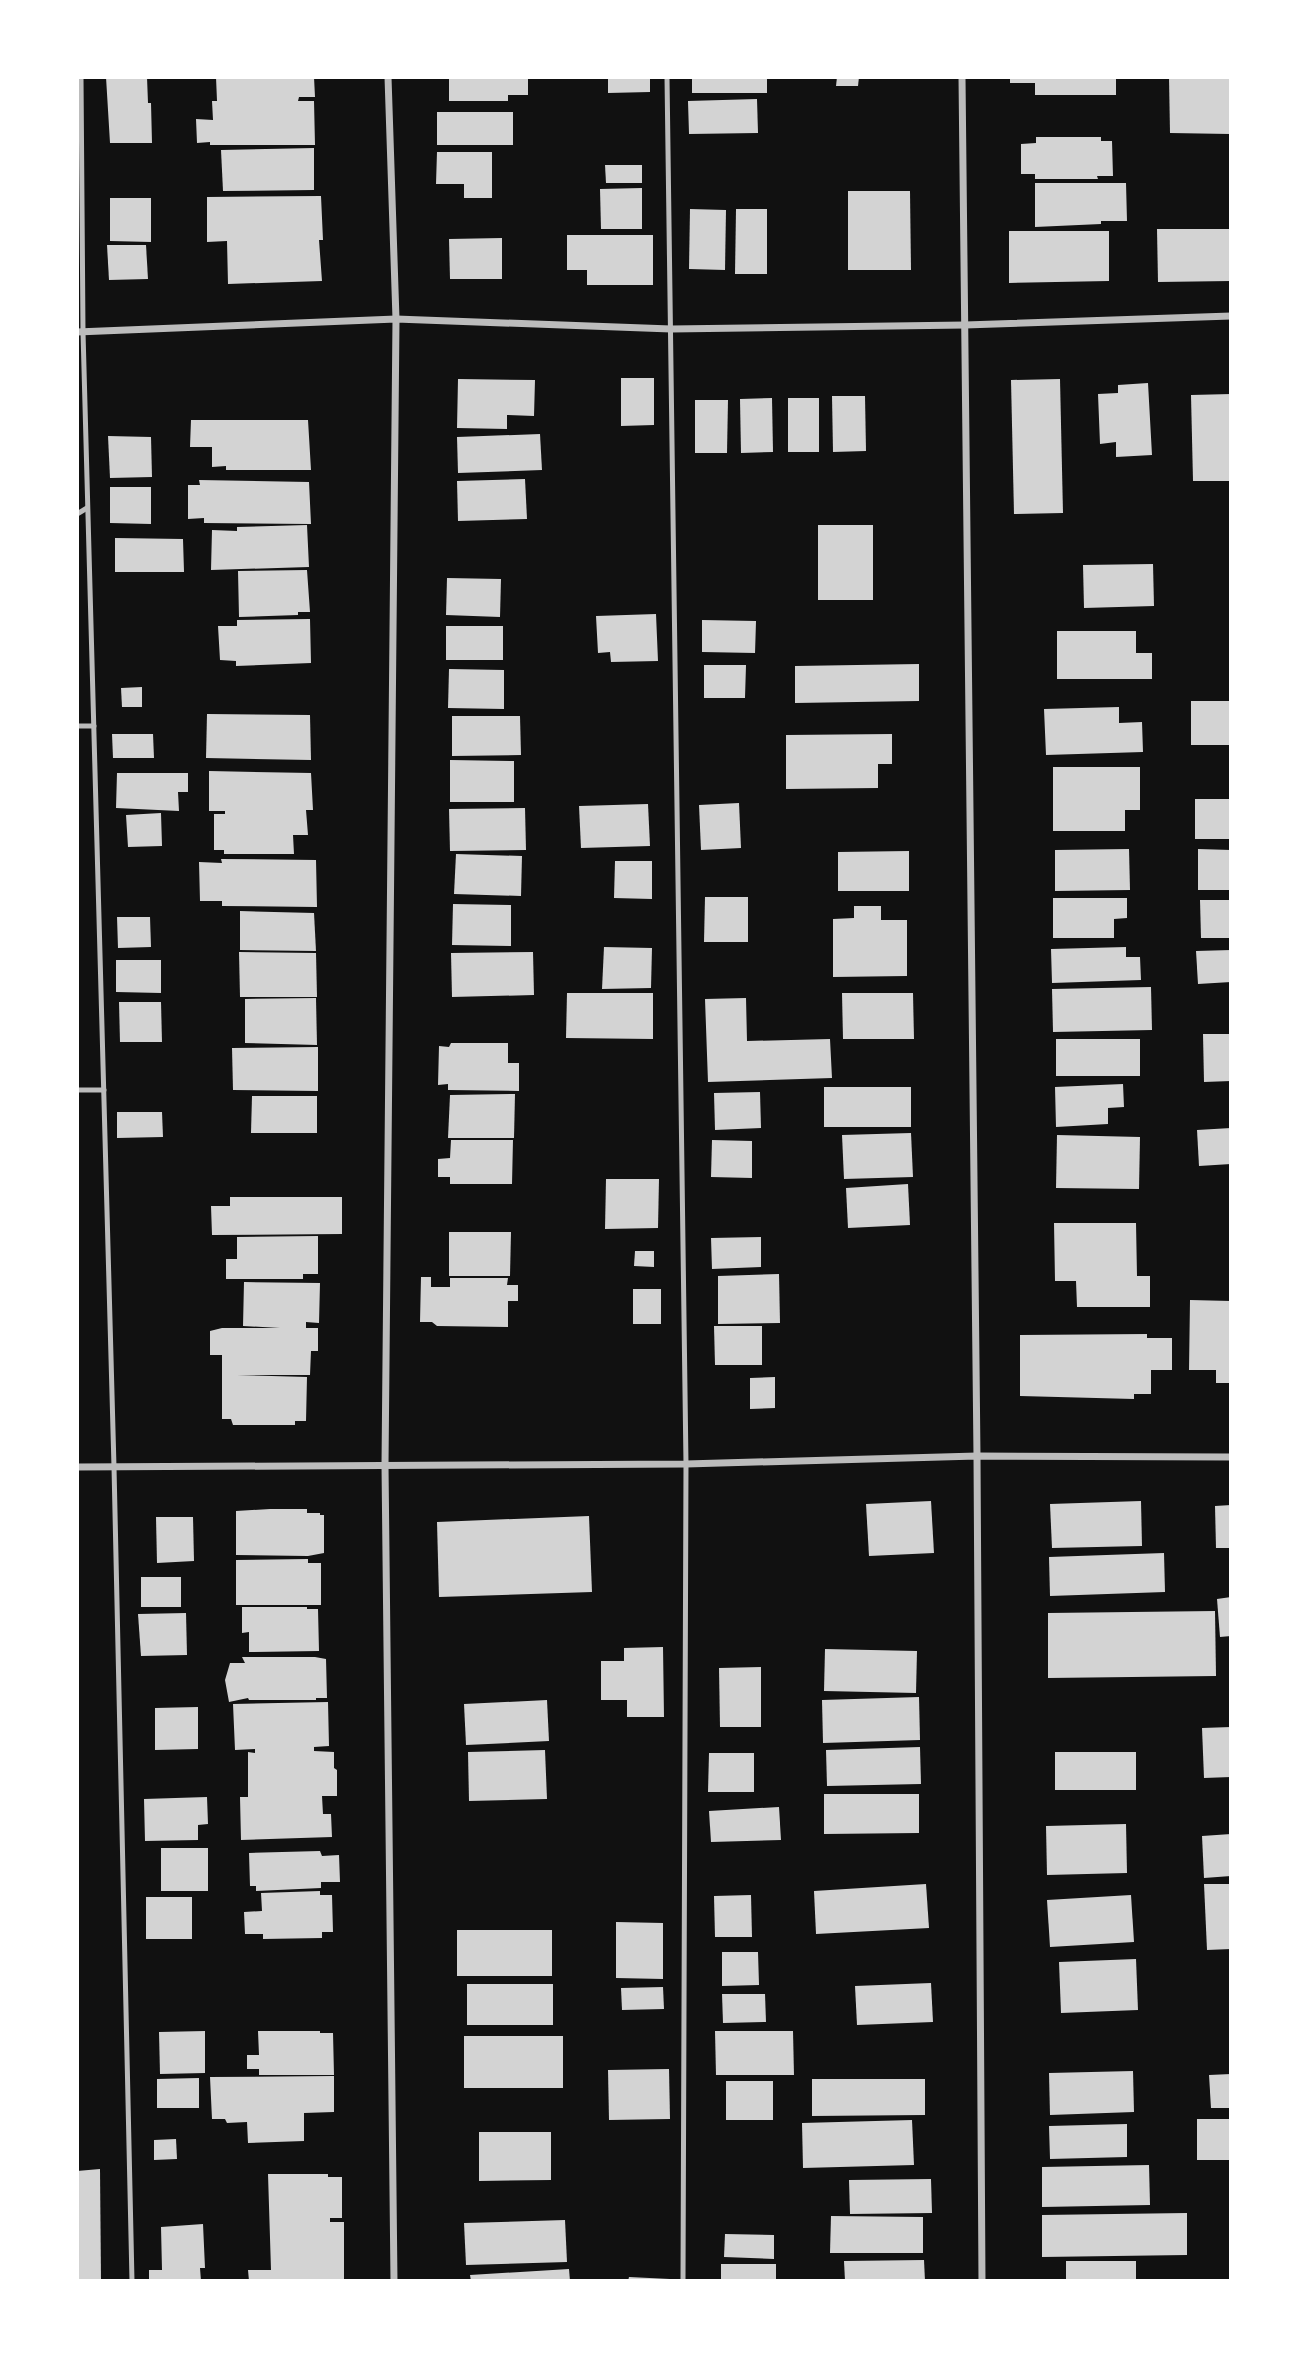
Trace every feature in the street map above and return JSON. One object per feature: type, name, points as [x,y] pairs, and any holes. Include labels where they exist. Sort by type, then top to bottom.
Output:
[{"type":"street","points":[[388,77],[396,318],[385,1465],[394,2281]]},
{"type":"street","points":[[962,77],[977,1456],[982,2281]]},
{"type":"street","points":[[80,332],[396,318],[671,329],[965,326],[1231,316]]},
{"type":"street","points":[[77,1467],[686,1464],[977,1456],[1231,1457]]},
{"type":"lane","points":[[81,77],[80,332],[88,508],[104,1090],[132,2281]]},
{"type":"lane","points":[[667,77],[686,1464],[683,2281]]},
{"type":"lane","points":[[77,514],[88,508]]},
{"type":"lane","points":[[77,726],[94,726]]},
{"type":"lane","points":[[77,1090],[104,1090]]},
{"type":"building","points":[[106,77],[147,77],[152,143],[110,143]]},
{"type":"building","points":[[216,77],[314,77],[315,97],[299,97],[298,101],[314,101],[315,145],[197,143],[196,119],[213,120],[212,101],[217,101]]},
{"type":"building","points":[[449,77],[528,77],[528,95],[508,95],[508,101],[449,101]]},
{"type":"building","points":[[608,77],[650,77],[650,92],[608,93]]},
{"type":"building","points":[[692,77],[767,77],[767,93],[692,93]]},
{"type":"building","points":[[837,77],[859,77],[858,86],[836,86]]},
{"type":"building","points":[[1010,77],[1116,77],[1116,95],[1035,95],[1035,83],[1010,83]]},
{"type":"building","points":[[1169,77],[1230,77],[1230,134],[1170,133]]},
{"type":"building","points":[[757,99],[758,133],[689,134],[688,101]]},
{"type":"building","points":[[437,112],[513,112],[513,145],[437,145]]},
{"type":"building","points":[[1036,137],[1101,137],[1101,141],[1112,141],[1113,176],[1097,176],[1098,179],[1035,179],[1035,174],[1021,174],[1021,144],[1036,143]]},
{"type":"building","points":[[314,148],[314,190],[223,191],[221,150]]},
{"type":"building","points":[[437,152],[492,152],[492,198],[464,198],[464,184],[436,184]]},
{"type":"building","points":[[605,165],[642,165],[642,183],[606,183]]},
{"type":"building","points":[[1035,183],[1126,183],[1127,221],[1035,227]]},
{"type":"building","points":[[642,188],[642,229],[601,229],[600,189]]},
{"type":"building","points":[[848,191],[910,191],[911,270],[848,270]]},
{"type":"building","points":[[321,196],[323,240],[319,240],[322,281],[228,284],[227,241],[207,242],[207,197]]},
{"type":"building","points":[[110,198],[151,198],[151,242],[110,241]]},
{"type":"building","points":[[690,209],[726,210],[725,270],[689,269]]},
{"type":"building","points":[[736,209],[767,209],[767,274],[735,274]]},
{"type":"building","points":[[1157,229],[1231,229],[1231,281],[1158,282]]},
{"type":"building","points":[[1009,231],[1109,231],[1109,281],[1009,283]]},
{"type":"building","points":[[567,235],[653,235],[653,285],[587,285],[587,270],[567,270]]},
{"type":"building","points":[[502,238],[502,279],[450,279],[449,239]]},
{"type":"building","points":[[107,245],[146,245],[148,279],[109,280]]},
{"type":"building","points":[[621,378],[654,378],[654,425],[621,426]]},
{"type":"building","points":[[458,379],[535,380],[534,416],[507,415],[507,429],[457,428]]},
{"type":"building","points":[[1060,379],[1063,513],[1014,514],[1011,380]]},
{"type":"building","points":[[1148,383],[1152,455],[1116,457],[1116,442],[1100,444],[1098,394],[1118,393],[1118,385]]},
{"type":"building","points":[[1231,394],[1231,481],[1193,481],[1191,395]]},
{"type":"building","points":[[832,396],[865,396],[866,451],[833,452]]},
{"type":"building","points":[[772,398],[773,452],[741,453],[740,399]]},
{"type":"building","points":[[788,398],[819,398],[819,452],[788,452]]},
{"type":"building","points":[[695,400],[728,400],[727,453],[695,453]]},
{"type":"building","points":[[191,420],[308,420],[311,470],[226,470],[226,466],[212,467],[212,447],[190,447]]},
{"type":"building","points":[[540,434],[542,470],[458,473],[457,437]]},
{"type":"building","points":[[108,436],[151,437],[152,477],[110,478]]},
{"type":"building","points":[[525,479],[527,519],[458,521],[457,481]]},
{"type":"building","points":[[199,480],[309,482],[311,524],[204,523],[204,518],[188,519],[188,485],[200,485]]},
{"type":"building","points":[[110,487],[151,487],[151,524],[110,523]]},
{"type":"building","points":[[307,525],[309,567],[211,570],[212,530],[237,531],[237,527]]},
{"type":"building","points":[[818,525],[873,525],[873,600],[818,600]]},
{"type":"building","points":[[115,538],[183,539],[184,572],[115,572]]},
{"type":"building","points":[[1153,564],[1154,606],[1084,608],[1083,565]]},
{"type":"building","points":[[307,570],[310,612],[298,612],[298,615],[239,617],[238,571]]},
{"type":"building","points":[[447,578],[501,579],[500,617],[446,615]]},
{"type":"building","points":[[656,614],[658,661],[611,662],[610,652],[598,653],[596,616]]},
{"type":"building","points":[[310,619],[311,663],[236,666],[236,661],[220,660],[218,626],[237,626],[237,620]]},
{"type":"building","points":[[702,620],[756,621],[755,653],[702,652]]},
{"type":"building","points":[[446,626],[503,626],[503,660],[446,660]]},
{"type":"building","points":[[1057,631],[1136,631],[1136,653],[1152,653],[1152,679],[1057,679]]},
{"type":"building","points":[[919,664],[919,701],[795,703],[795,666]]},
{"type":"building","points":[[704,665],[746,665],[745,698],[704,698]]},
{"type":"building","points":[[449,669],[504,670],[504,709],[448,708]]},
{"type":"building","points":[[142,687],[142,707],[122,707],[121,688]]},
{"type":"building","points":[[1191,701],[1231,701],[1231,745],[1191,745]]},
{"type":"building","points":[[1119,707],[1119,723],[1142,722],[1143,752],[1046,755],[1044,709]]},
{"type":"building","points":[[207,714],[310,715],[311,760],[206,758]]},
{"type":"building","points":[[452,716],[520,716],[521,755],[452,756]]},
{"type":"building","points":[[112,734],[153,734],[154,758],[113,758]]},
{"type":"building","points":[[892,734],[892,764],[878,764],[878,788],[786,789],[786,735]]},
{"type":"building","points":[[450,760],[514,761],[514,802],[450,802]]},
{"type":"building","points":[[1053,767],[1140,767],[1140,810],[1125,810],[1125,831],[1053,831]]},
{"type":"building","points":[[209,771],[311,773],[313,810],[306,810],[308,835],[293,835],[294,854],[224,854],[224,850],[214,850],[214,814],[225,814],[225,811],[209,811]]},
{"type":"building","points":[[117,773],[188,773],[188,792],[178,792],[179,811],[116,808]]},
{"type":"building","points":[[1195,799],[1231,799],[1231,839],[1195,839]]},
{"type":"building","points":[[739,803],[741,848],[701,850],[699,805]]},
{"type":"building","points":[[648,804],[650,846],[581,848],[579,806]]},
{"type":"building","points":[[525,808],[526,850],[450,851],[449,809]]},
{"type":"building","points":[[161,813],[162,846],[128,847],[126,815]]},
{"type":"building","points":[[1129,849],[1130,890],[1055,891],[1055,850]]},
{"type":"building","points":[[1198,849],[1231,850],[1231,890],[1198,890]]},
{"type":"building","points":[[909,851],[909,891],[838,891],[838,852]]},
{"type":"building","points":[[456,854],[522,856],[521,896],[454,894]]},
{"type":"building","points":[[221,859],[316,860],[317,907],[222,906],[222,901],[200,901],[199,862],[222,863]]},
{"type":"building","points":[[615,861],[652,861],[652,899],[614,898]]},
{"type":"building","points":[[705,897],[748,897],[748,942],[704,942]]},
{"type":"building","points":[[1053,898],[1127,898],[1127,918],[1114,919],[1114,938],[1053,938]]},
{"type":"building","points":[[1200,900],[1231,900],[1231,938],[1201,938]]},
{"type":"building","points":[[453,904],[511,905],[511,946],[452,945]]},
{"type":"building","points":[[854,906],[881,906],[881,920],[907,920],[907,976],[833,977],[833,919],[854,918]]},
{"type":"building","points":[[240,911],[314,913],[316,951],[240,950]]},
{"type":"building","points":[[117,917],[150,917],[151,947],[118,948]]},
{"type":"building","points":[[604,947],[652,948],[651,988],[602,989]]},
{"type":"building","points":[[1126,947],[1126,957],[1140,957],[1141,980],[1052,983],[1051,949]]},
{"type":"building","points":[[1231,950],[1231,982],[1198,984],[1196,951]]},
{"type":"building","points":[[239,952],[316,953],[317,997],[240,997]]},
{"type":"building","points":[[533,952],[534,995],[452,997],[451,953]]},
{"type":"building","points":[[116,960],[161,960],[161,993],[116,992]]},
{"type":"building","points":[[1151,987],[1152,1030],[1053,1032],[1052,989]]},
{"type":"building","points":[[567,993],[653,993],[653,1039],[566,1038]]},
{"type":"building","points":[[842,993],[913,993],[914,1039],[843,1039]]},
{"type":"building","points":[[316,998],[317,1045],[245,1043],[245,999]]},
{"type":"building","points":[[746,998],[747,1041],[830,1039],[832,1078],[708,1082],[705,999]]},
{"type":"building","points":[[119,1002],[161,1002],[162,1042],[120,1042]]},
{"type":"building","points":[[1203,1034],[1231,1034],[1231,1081],[1204,1082]]},
{"type":"building","points":[[1056,1039],[1140,1039],[1140,1076],[1056,1076]]},
{"type":"building","points":[[451,1043],[508,1043],[508,1063],[519,1063],[519,1091],[448,1090],[448,1084],[438,1085],[439,1046],[449,1047]]},
{"type":"building","points":[[318,1047],[318,1091],[233,1090],[232,1048]]},
{"type":"building","points":[[1123,1084],[1124,1107],[1108,1108],[1108,1124],[1056,1127],[1055,1087]]},
{"type":"building","points":[[824,1087],[911,1087],[911,1127],[824,1127]]},
{"type":"building","points":[[760,1092],[761,1128],[715,1130],[714,1093]]},
{"type":"building","points":[[515,1094],[514,1138],[448,1138],[450,1095]]},
{"type":"building","points":[[252,1096],[317,1096],[317,1133],[251,1133]]},
{"type":"building","points":[[117,1112],[162,1112],[163,1137],[117,1138]]},
{"type":"building","points":[[1231,1128],[1231,1164],[1199,1166],[1197,1130]]},
{"type":"building","points":[[911,1133],[913,1177],[844,1179],[842,1135]]},
{"type":"building","points":[[1057,1135],[1140,1137],[1139,1189],[1056,1188]]},
{"type":"building","points":[[451,1140],[513,1140],[512,1184],[450,1184],[450,1177],[438,1177],[438,1159],[450,1158]]},
{"type":"building","points":[[712,1140],[752,1141],[752,1178],[711,1177]]},
{"type":"building","points":[[606,1179],[659,1179],[658,1228],[605,1229]]},
{"type":"building","points":[[908,1184],[910,1225],[848,1228],[846,1188]]},
{"type":"building","points":[[230,1197],[342,1197],[342,1234],[212,1235],[211,1206],[230,1206]]},
{"type":"building","points":[[1054,1223],[1136,1223],[1137,1276],[1150,1276],[1150,1307],[1077,1307],[1076,1281],[1055,1281]]},
{"type":"building","points":[[449,1232],[511,1232],[510,1276],[449,1276]]},
{"type":"building","points":[[318,1236],[318,1274],[303,1274],[303,1279],[226,1279],[226,1259],[237,1259],[237,1237]]},
{"type":"building","points":[[761,1237],[761,1267],[712,1269],[711,1238]]},
{"type":"building","points":[[635,1251],[654,1251],[654,1267],[634,1266]]},
{"type":"building","points":[[779,1274],[780,1323],[718,1324],[718,1276]]},
{"type":"building","points":[[421,1277],[431,1277],[431,1287],[450,1287],[450,1278],[508,1278],[507,1285],[518,1285],[518,1301],[508,1301],[508,1327],[437,1326],[432,1322],[420,1322]]},
{"type":"building","points":[[244,1282],[320,1283],[319,1323],[306,1322],[306,1328],[318,1328],[318,1351],[311,1351],[310,1375],[237,1375],[307,1377],[306,1421],[295,1421],[295,1425],[233,1425],[231,1419],[222,1419],[222,1355],[210,1355],[210,1331],[222,1328],[280,1328],[243,1326]]},
{"type":"building","points":[[633,1289],[661,1289],[661,1324],[633,1324]]},
{"type":"building","points":[[1190,1300],[1231,1301],[1231,1383],[1216,1383],[1216,1370],[1189,1370]]},
{"type":"building","points":[[714,1326],[762,1326],[762,1365],[715,1365]]},
{"type":"building","points":[[1147,1334],[1147,1338],[1172,1338],[1172,1370],[1151,1370],[1151,1394],[1134,1394],[1134,1399],[1020,1396],[1020,1335]]},
{"type":"building","points":[[775,1377],[775,1408],[750,1409],[750,1378]]},
{"type":"building","points":[[931,1501],[934,1553],[869,1556],[866,1504]]},
{"type":"building","points":[[1141,1501],[1142,1546],[1052,1548],[1050,1504]]},
{"type":"building","points":[[1231,1505],[1231,1548],[1216,1548],[1215,1506]]},
{"type":"building","points":[[307,1509],[307,1513],[324,1515],[324,1553],[308,1556],[236,1555],[236,1511]]},
{"type":"building","points":[[589,1516],[592,1592],[439,1597],[437,1522]]},
{"type":"building","points":[[156,1517],[193,1517],[194,1561],[157,1563]]},
{"type":"building","points":[[1164,1553],[1165,1592],[1050,1596],[1049,1557]]},
{"type":"building","points":[[308,1559],[308,1563],[321,1563],[321,1605],[236,1605],[236,1560]]},
{"type":"building","points":[[141,1577],[181,1577],[181,1607],[141,1607]]},
{"type":"building","points":[[1231,1597],[1231,1636],[1220,1637],[1217,1599]]},
{"type":"building","points":[[242,1607],[318,1609],[319,1651],[249,1652],[249,1632],[242,1633]]},
{"type":"building","points":[[1215,1611],[1216,1676],[1048,1678],[1048,1613]]},
{"type":"building","points":[[186,1613],[187,1655],[141,1656],[138,1614]]},
{"type":"building","points":[[663,1647],[664,1717],[627,1717],[627,1700],[601,1700],[601,1661],[624,1661],[624,1648]]},
{"type":"building","points":[[825,1649],[917,1651],[916,1693],[824,1691]]},
{"type":"building","points":[[242,1657],[326,1659],[327,1698],[248,1698],[229,1702],[225,1680],[230,1663],[245,1663]]},
{"type":"building","points":[[761,1667],[761,1727],[720,1727],[719,1668]]},
{"type":"building","points":[[919,1697],[920,1740],[823,1743],[822,1700]]},
{"type":"building","points":[[547,1700],[549,1741],[466,1745],[464,1704]]},
{"type":"building","points":[[328,1702],[329,1746],[314,1747],[314,1751],[334,1752],[337,1796],[322,1796],[323,1814],[331,1814],[332,1837],[241,1840],[240,1797],[248,1797],[248,1752],[255,1753],[255,1749],[235,1750],[233,1704]]},
{"type":"building","points":[[198,1707],[198,1749],[155,1750],[155,1708]]},
{"type":"building","points":[[1231,1727],[1231,1777],[1204,1778],[1202,1728]]},
{"type":"building","points":[[920,1747],[921,1784],[827,1786],[826,1750]]},
{"type":"building","points":[[545,1750],[547,1799],[469,1801],[468,1752]]},
{"type":"building","points":[[1055,1752],[1136,1752],[1136,1790],[1055,1790]]},
{"type":"building","points":[[709,1753],[754,1753],[754,1792],[708,1792]]},
{"type":"building","points":[[824,1794],[919,1794],[919,1833],[824,1834]]},
{"type":"building","points":[[207,1797],[208,1824],[198,1825],[198,1840],[145,1841],[144,1799]]},
{"type":"building","points":[[779,1807],[781,1840],[711,1842],[709,1811]]},
{"type":"building","points":[[1126,1824],[1127,1873],[1047,1875],[1046,1826]]},
{"type":"building","points":[[1231,1834],[1231,1876],[1204,1878],[1202,1836]]},
{"type":"building","points":[[161,1848],[208,1848],[208,1891],[161,1891]]},
{"type":"building","points":[[320,1851],[322,1856],[339,1855],[340,1882],[321,1882],[321,1888],[256,1891],[256,1886],[250,1886],[249,1853]]},
{"type":"building","points":[[926,1884],[929,1928],[816,1934],[814,1891]]},
{"type":"building","points":[[1204,1884],[1231,1884],[1231,1949],[1207,1950]]},
{"type":"building","points":[[320,1891],[320,1895],[332,1895],[333,1932],[322,1932],[322,1938],[263,1939],[263,1934],[245,1934],[244,1912],[262,1911],[261,1893]]},
{"type":"building","points":[[751,1895],[752,1937],[715,1937],[714,1896]]},
{"type":"building","points":[[1131,1895],[1134,1942],[1050,1947],[1047,1900]]},
{"type":"building","points":[[146,1897],[192,1897],[192,1939],[146,1939]]},
{"type":"building","points":[[616,1922],[663,1923],[663,1979],[616,1978]]},
{"type":"building","points":[[457,1930],[552,1930],[552,1976],[457,1976]]},
{"type":"building","points":[[722,1952],[758,1952],[759,1985],[722,1986]]},
{"type":"building","points":[[1136,1959],[1138,2010],[1061,2013],[1059,1962]]},
{"type":"building","points":[[931,1983],[933,2022],[857,2025],[855,1986]]},
{"type":"building","points":[[467,1984],[553,1984],[553,2025],[467,2025]]},
{"type":"building","points":[[663,1987],[664,2009],[622,2010],[621,1988]]},
{"type":"building","points":[[722,1994],[765,1994],[766,2022],[723,2023]]},
{"type":"building","points":[[205,2031],[205,2073],[160,2074],[159,2032]]},
{"type":"building","points":[[258,2031],[333,2033],[334,2075],[259,2075],[259,2069],[247,2069],[247,2055],[259,2055]]},
{"type":"building","points":[[715,2031],[793,2031],[794,2075],[716,2075]]},
{"type":"building","points":[[464,2036],[563,2036],[563,2088],[464,2088]]},
{"type":"building","points":[[669,2069],[670,2119],[609,2120],[608,2070]]},
{"type":"building","points":[[1133,2071],[1134,2112],[1050,2115],[1049,2073]]},
{"type":"building","points":[[1231,2074],[1231,2108],[1211,2108],[1209,2075]]},
{"type":"building","points":[[334,2076],[334,2112],[304,2113],[304,2141],[248,2143],[247,2122],[227,2123],[225,2119],[212,2119],[210,2077]]},
{"type":"building","points":[[199,2078],[199,2108],[157,2108],[157,2079]]},
{"type":"building","points":[[812,2079],[925,2079],[925,2115],[812,2116]]},
{"type":"building","points":[[726,2081],[773,2081],[773,2120],[726,2120]]},
{"type":"building","points":[[1197,2119],[1231,2119],[1231,2160],[1197,2160]]},
{"type":"building","points":[[912,2120],[914,2165],[803,2168],[802,2123]]},
{"type":"building","points":[[1127,2124],[1127,2157],[1050,2159],[1049,2126]]},
{"type":"building","points":[[479,2132],[551,2132],[551,2180],[479,2181]]},
{"type":"building","points":[[176,2139],[177,2159],[154,2160],[154,2140]]},
{"type":"building","points":[[1149,2165],[1150,2205],[1042,2207],[1042,2167]]},
{"type":"building","points":[[100,2169],[101,2281],[77,2281],[77,2171]]},
{"type":"building","points":[[268,2174],[328,2174],[328,2177],[342,2177],[342,2218],[330,2218],[330,2222],[344,2222],[344,2281],[249,2281],[248,2270],[271,2270]]},
{"type":"building","points":[[931,2179],[932,2213],[850,2214],[849,2180]]},
{"type":"building","points":[[1187,2213],[1187,2255],[1042,2257],[1042,2215]]},
{"type":"building","points":[[831,2216],[923,2217],[923,2253],[830,2253]]},
{"type":"building","points":[[565,2220],[567,2262],[466,2265],[464,2223]]},
{"type":"building","points":[[203,2224],[205,2268],[200,2268],[201,2281],[149,2281],[149,2270],[162,2270],[161,2227]]},
{"type":"building","points":[[725,2234],[774,2235],[774,2259],[724,2257]]},
{"type":"building","points":[[924,2260],[925,2281],[845,2281],[844,2261]]},
{"type":"building","points":[[1066,2261],[1136,2261],[1136,2281],[1066,2281]]},
{"type":"building","points":[[721,2264],[776,2264],[776,2281],[721,2281]]},
{"type":"building","points":[[569,2269],[570,2281],[471,2281],[470,2275]]},
{"type":"building","points":[[629,2277],[670,2279],[670,2281],[628,2281]]}]
